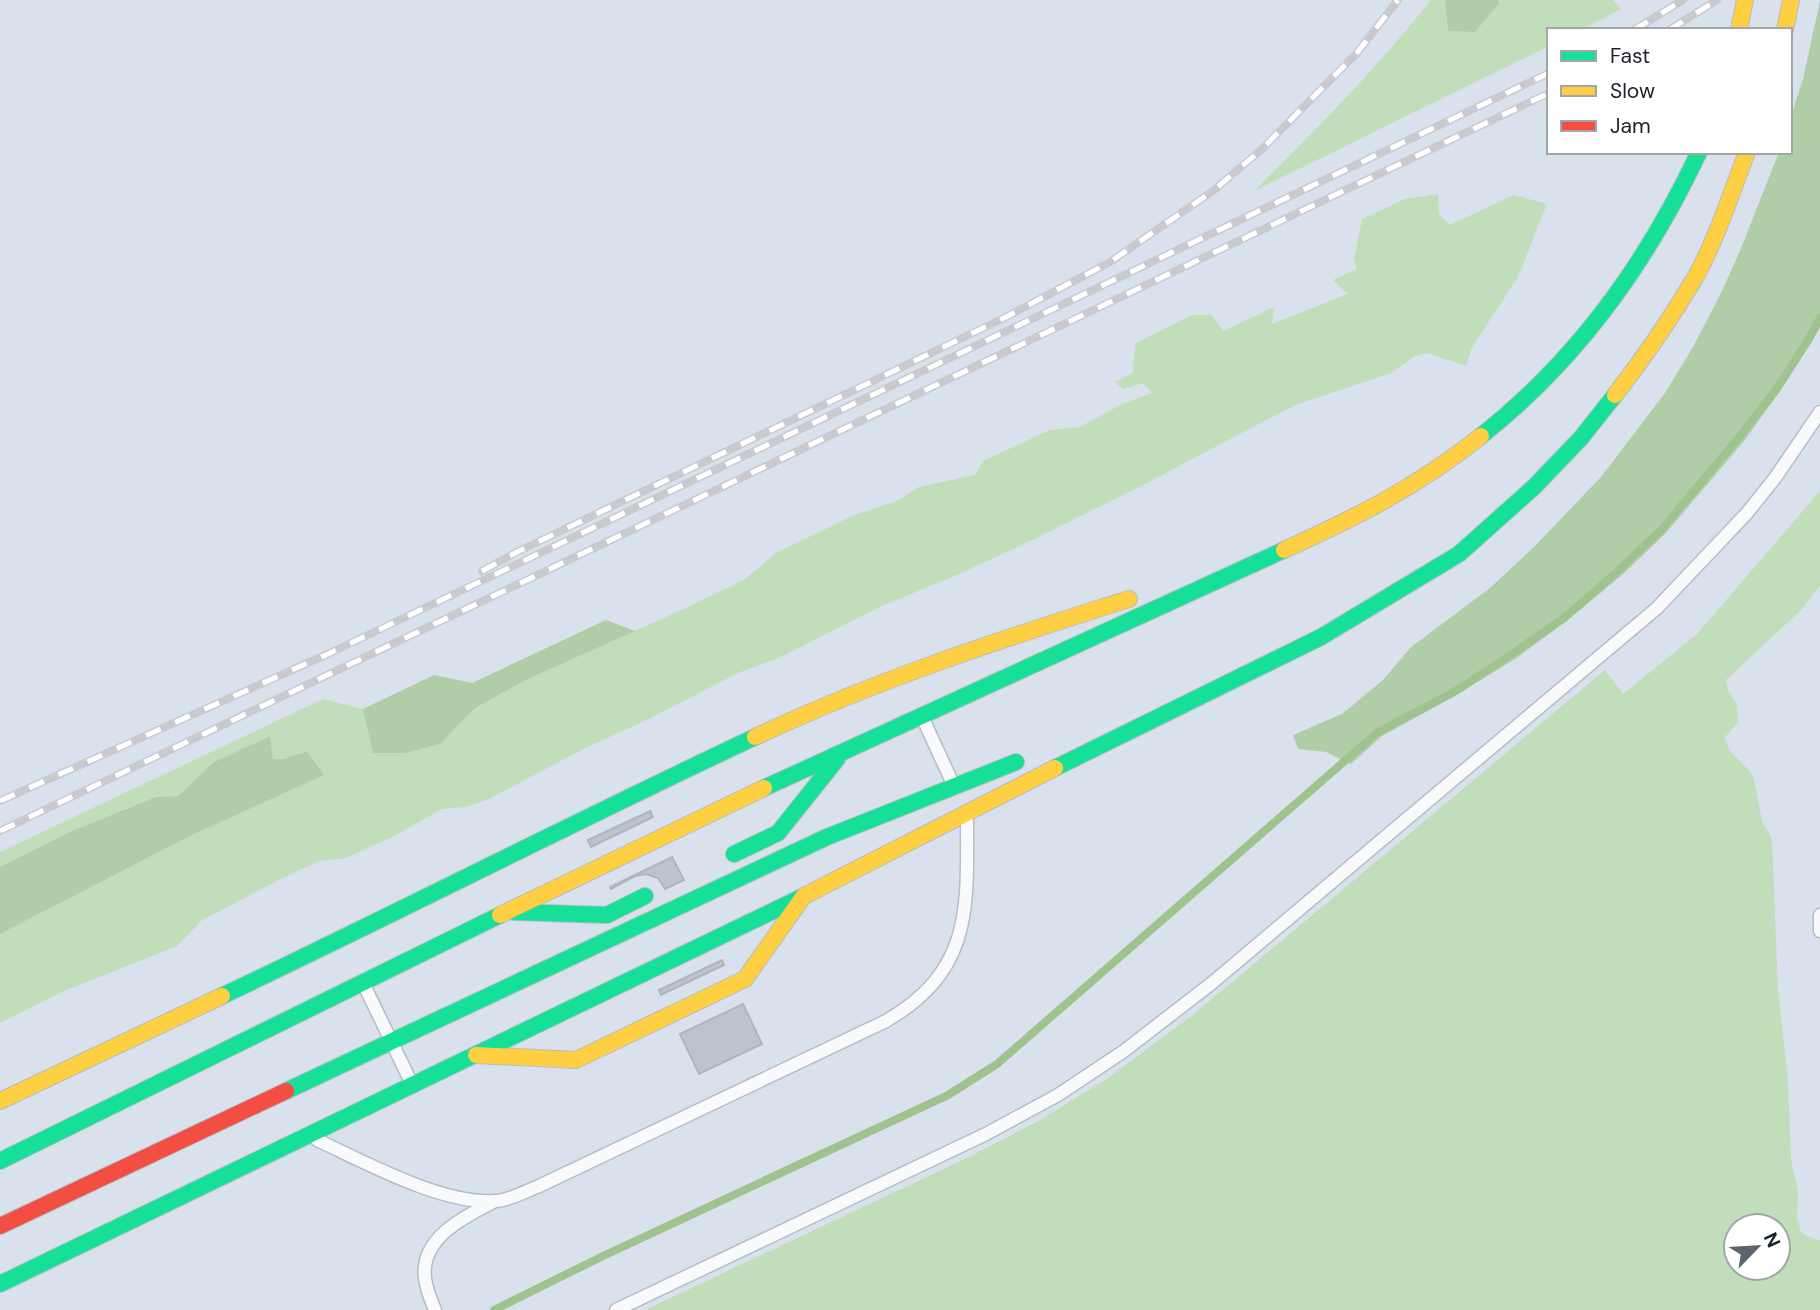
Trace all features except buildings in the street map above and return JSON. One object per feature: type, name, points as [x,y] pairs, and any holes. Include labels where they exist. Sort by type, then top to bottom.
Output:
[{"type":"highway","points":[[1739,28],[1745,0]]},
{"type":"highway","points":[[1785,28],[1791,0]]},
{"type":"highway","points":[[0,1161],[506,912],[840,754],[1363,514],[1407,490],[1450,461],[1529,393],[1592,324],[1639,262],[1686,185],[1698,154]]},
{"type":"highway","points":[[0,1284],[804,896],[1321,636],[1459,554],[1534,487],[1581,438],[1639,365],[1695,277],[1719,227],[1746,154]]},
{"type":"highway","points":[[0,1101],[348,936],[577,821],[800,716],[965,651],[1282,551]]},
{"type":"highway","points":[[1107,725],[1321,636]]},
{"type":"highway","points":[[774,765],[840,754]]},
{"type":"highway","points":[[789,795],[840,754]]},
{"type":"highway","points":[[718,861],[778,833],[840,754]]},
{"type":"highway","points":[[0,1226],[827,837],[1031,756]]},
{"type":"highway","points":[[506,912],[557,869]]},
{"type":"highway","points":[[506,912],[607,915],[659,890]]},
{"type":"highway","points":[[741,909],[804,896]]},
{"type":"highway","points":[[755,939],[804,896]]},
{"type":"highway","points":[[473,1055],[576,1060],[745,979],[804,896]]},
{"type":"highway","points":[[506,912],[571,899]]},
{"type":"highway","points":[[473,1055],[525,1012]]},
{"type":"highway","points":[[473,1055],[539,1042]]},
{"type":"lane","points":[[616,1310],[986,1135],[1059,1095],[1124,1051],[1212,983],[1657,608],[1746,513],[1775,478],[1820,412]]},
{"type":"lane","points":[[435,1310],[425,1276],[426,1263],[432,1249],[449,1227],[496,1201],[537,1187],[886,1021],[921,997],[945,968],[962,929],[967,898],[967,812],[922,718]]},
{"type":"lane","points":[[1820,915],[1820,930]]},
{"type":"lane","points":[[362,982],[412,1084]]},
{"type":"lane","points":[[307,1135],[416,1184],[454,1196],[496,1201]]},
{"type":"green space","points":[[1431,0],[1445,0],[1448,30],[1474,32],[1498,0],[1613,0],[1621,9],[1585,28],[1547,28],[1547,47],[1254,191],[1389,50]]},
{"type":"green space","points":[[1445,0],[1498,0],[1499,3],[1475,32],[1448,31]]},
{"type":"green space","points":[[1820,1],[1820,327],[1780,391],[1744,441],[1666,533],[1622,575],[1515,659],[1382,736],[1351,764],[1326,752],[1298,749],[1293,735],[1342,714],[1383,680],[1411,647],[1490,588],[1533,548],[1601,477],[1665,393],[1722,291],[1778,154],[1792,154],[1792,113],[1803,79]]},
{"type":"green space","points":[[1438,194],[1439,214],[1450,225],[1514,195],[1547,204],[1518,277],[1472,347],[1466,366],[1427,353],[1415,356],[1391,373],[1295,405],[1028,542],[882,606],[779,658],[738,673],[647,720],[587,747],[489,799],[466,807],[442,809],[392,837],[346,858],[319,861],[281,879],[202,920],[177,946],[64,991],[0,1023],[0,934],[190,836],[323,775],[307,751],[284,759],[273,759],[269,736],[214,762],[178,796],[154,797],[72,831],[0,867],[0,852],[323,699],[363,709],[373,753],[440,744],[475,708],[528,679],[744,580],[776,553],[854,515],[897,501],[919,487],[975,475],[983,461],[1050,430],[1080,427],[1122,404],[1152,393],[1143,383],[1123,389],[1115,382],[1133,373],[1135,344],[1192,315],[1211,315],[1224,331],[1274,307],[1272,324],[1348,294],[1333,280],[1357,269],[1354,258],[1362,219],[1405,199]]},
{"type":"green space","points":[[1820,491],[1820,586],[1800,611],[1726,680],[1728,690],[1737,704],[1738,723],[1724,738],[1731,752],[1753,775],[1762,821],[1772,839],[1778,992],[1788,1080],[1791,1159],[1798,1192],[1797,1218],[1801,1232],[1820,1240],[1820,1310],[645,1310],[971,1156],[1040,1120],[1108,1078],[1194,1014],[1605,670],[1623,694],[1697,634]]},
{"type":"green space","points":[[606,620],[635,631],[528,679],[475,708],[440,744],[405,753],[373,753],[363,709],[434,675],[472,683]]},
{"type":"green space","points":[[270,736],[273,759],[284,759],[307,751],[324,775],[190,836],[0,934],[0,867],[72,831],[155,797],[178,796],[214,762]]},
{"type":"waterway","points":[[494,1310],[605,1255],[948,1095],[997,1064],[1378,732],[1454,692],[1512,654],[1564,618],[1618,571],[1662,529],[1740,436],[1776,390],[1820,318]]},
{"type":"railway","points":[[482,571],[1006,317],[1110,262],[1213,191],[1262,149],[1356,54],[1398,0]]},
{"type":"railway","points":[[1637,28],[1683,0]]},
{"type":"railway","points":[[1672,28],[1717,0]]},
{"type":"railway","points":[[0,801],[330,653],[1547,74]]},
{"type":"railway","points":[[0,831],[1547,94]]},
{"type":"traffic: fast","points":[[1481,436],[1516,407],[1548,375],[1606,307],[1657,232],[1698,154]]},
{"type":"traffic: fast","points":[[1055,768],[1321,637],[1459,554],[1534,487],[1581,438],[1615,395]]},
{"type":"traffic: fast","points":[[764,788],[1284,550]]},
{"type":"traffic: fast","points":[[222,996],[755,737]]},
{"type":"traffic: fast","points":[[734,854],[778,833],[837,759]]},
{"type":"traffic: fast","points":[[286,1091],[827,837],[1016,762]]},
{"type":"traffic: fast","points":[[514,912],[607,915],[645,896]]},
{"type":"traffic: fast","points":[[0,1284],[804,896]]},
{"type":"traffic: fast","points":[[0,1161],[500,915]]},
{"type":"traffic: slow","points":[[1739,28],[1745,0]]},
{"type":"traffic: slow","points":[[1785,28],[1791,0]]},
{"type":"traffic: slow","points":[[1615,395],[1657,338],[1695,278],[1717,232],[1746,154]]},
{"type":"traffic: slow","points":[[1284,550],[1386,500],[1433,471],[1481,436]]},
{"type":"traffic: slow","points":[[755,737],[893,679],[1129,599]]},
{"type":"traffic: slow","points":[[804,896],[1055,768]]},
{"type":"traffic: slow","points":[[500,915],[764,788]]},
{"type":"traffic: slow","points":[[476,1055],[576,1060],[745,979],[803,897]]},
{"type":"traffic: slow","points":[[0,1101],[222,996]]},
{"type":"traffic: jam","points":[[0,1226],[286,1091]]}]
